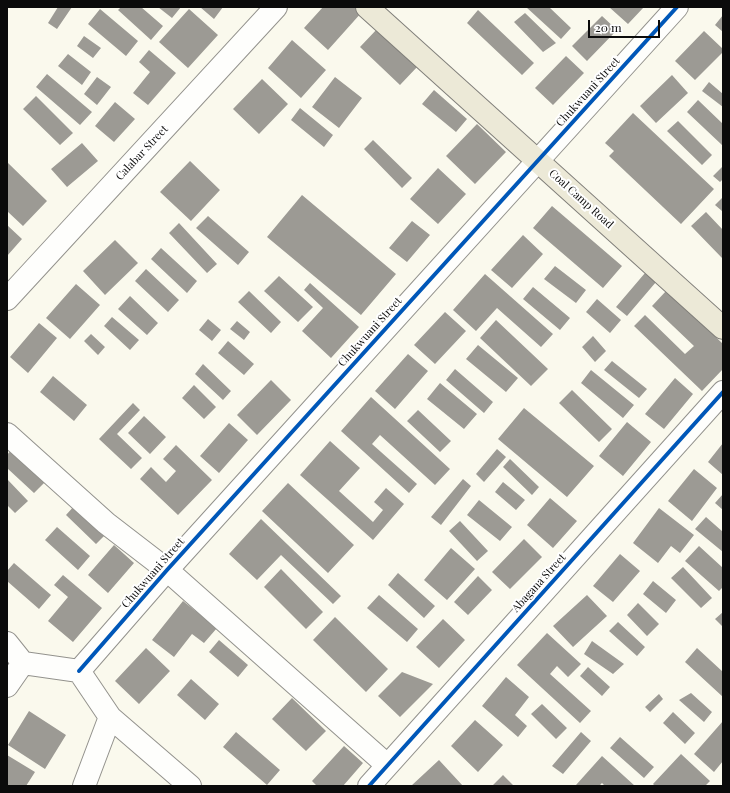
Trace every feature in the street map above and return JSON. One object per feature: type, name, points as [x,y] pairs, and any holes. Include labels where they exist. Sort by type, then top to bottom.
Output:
[{"type":"main road","name":"Coal Camp Road","points":[[367,7],[723,328]]},
{"type":"street","name":"Calabar Street","points":[[7,298],[276,7]]},
{"type":"street","name":"Chukwuani Street","points":[[79,671],[167,570],[677,7]]},
{"type":"street","name":"Abagana Street","points":[[370,786],[387,765],[723,392]]},
{"type":"street","points":[[7,434],[106,523],[167,570],[387,765]]},
{"type":"street","points":[[7,643],[23,663],[79,671],[110,717],[190,786]]},
{"type":"street","points":[[7,686],[23,663]]},
{"type":"street","points":[[84,786],[110,717]]},
{"type":"building","points":[[58,7],[72,7],[57,29],[48,23]]},
{"type":"building","points":[[121,7],[141,7],[163,26],[151,40],[118,10]]},
{"type":"building","points":[[158,7],[181,7],[172,18]]},
{"type":"building","points":[[200,7],[223,7],[214,19]]},
{"type":"building","points":[[323,7],[356,7],[362,12],[328,50],[304,28]]},
{"type":"building","points":[[526,7],[549,7],[571,28],[561,39]]},
{"type":"building","points":[[609,7],[644,7],[628,24]]},
{"type":"building","points":[[100,9],[138,41],[126,56],[88,24]]},
{"type":"building","points":[[189,9],[218,35],[188,68],[159,42]]},
{"type":"building","points":[[478,10],[534,63],[522,75],[467,23]]},
{"type":"building","points":[[525,13],[556,43],[543,52],[514,22]]},
{"type":"building","points":[[723,15],[723,32],[715,25]]},
{"type":"building","points":[[602,16],[617,30],[587,61],[572,46]]},
{"type":"building","points":[[378,28],[418,66],[400,85],[360,47]]},
{"type":"building","points":[[704,31],[723,49],[723,52],[695,80],[675,61]]},
{"type":"building","points":[[84,36],[101,48],[93,58],[77,46]]},
{"type":"building","points":[[292,40],[326,70],[301,98],[268,68]]},
{"type":"building","points":[[149,50],[176,73],[148,105],[133,93],[150,72],[139,62]]},
{"type":"building","points":[[68,54],[91,72],[82,85],[58,66]]},
{"type":"building","points":[[566,56],[584,73],[553,105],[535,88]]},
{"type":"building","points":[[47,74],[92,112],[80,125],[36,87]]},
{"type":"building","points":[[672,75],[688,93],[656,123],[640,106]]},
{"type":"building","points":[[97,77],[111,87],[97,105],[84,94]]},
{"type":"building","points":[[335,77],[362,98],[339,128],[312,107]]},
{"type":"building","points":[[262,79],[288,104],[259,134],[233,109]]},
{"type":"building","points":[[709,82],[723,94],[723,107],[702,91]]},
{"type":"building","points":[[434,90],[467,119],[456,132],[422,104]]},
{"type":"building","points":[[36,96],[73,133],[60,145],[23,109]]},
{"type":"building","points":[[698,100],[723,124],[722,145],[687,112]]},
{"type":"building","points":[[115,102],[135,119],[114,142],[95,126]]},
{"type":"building","points":[[300,108],[333,135],[324,147],[291,120]]},
{"type":"building","points":[[633,113],[714,189],[681,224],[609,156],[614,151],[605,143]]},
{"type":"building","points":[[678,121],[712,155],[702,165],[667,131]]},
{"type":"building","points":[[477,124],[506,152],[475,184],[446,156]]},
{"type":"building","points":[[373,140],[412,178],[402,188],[364,149]]},
{"type":"building","points":[[82,143],[98,161],[67,187],[51,169]]},
{"type":"building","points":[[190,161],[220,190],[191,221],[160,192]]},
{"type":"building","points":[[7,162],[47,201],[23,226],[7,211]]},
{"type":"building","points":[[723,166],[723,179],[720,182],[713,176]]},
{"type":"building","points":[[438,168],[466,194],[438,224],[410,199]]},
{"type":"building","points":[[302,195],[396,274],[361,315],[267,237]]},
{"type":"building","points":[[723,197],[723,210],[722,211],[715,205]]},
{"type":"building","points":[[552,206],[622,266],[603,288],[533,228]]},
{"type":"building","points":[[706,212],[723,230],[723,259],[691,226]]},
{"type":"building","points":[[208,216],[249,252],[238,265],[196,228]]},
{"type":"building","points":[[412,221],[430,235],[407,262],[389,248]]},
{"type":"building","points":[[179,223],[217,264],[207,273],[169,233]]},
{"type":"building","points":[[7,225],[22,239],[7,256]]},
{"type":"building","points":[[523,235],[543,254],[512,288],[491,270]]},
{"type":"building","points":[[115,240],[138,263],[105,295],[83,271]]},
{"type":"building","points":[[161,248],[197,281],[187,293],[151,259]]},
{"type":"building","points":[[555,266],[586,290],[576,303],[544,279]]},
{"type":"building","points":[[146,269],[179,300],[168,312],[135,281]]},
{"type":"building","points":[[645,273],[656,282],[627,316],[616,307]]},
{"type":"building","points":[[485,274],[553,334],[541,347],[497,308],[476,331],[453,310]]},
{"type":"building","points":[[279,276],[313,307],[298,322],[264,291]]},
{"type":"building","points":[[310,283],[359,327],[331,358],[302,331],[323,308],[304,290]]},
{"type":"building","points":[[76,284],[100,305],[70,339],[46,318]]},
{"type":"building","points":[[533,287],[570,318],[560,330],[523,299]]},
{"type":"building","points":[[667,290],[723,344],[723,369],[702,391],[634,326],[645,315],[685,354],[694,346],[652,306]]},
{"type":"building","points":[[249,291],[281,322],[271,333],[238,302]]},
{"type":"building","points":[[130,296],[158,323],[147,335],[118,309]]},
{"type":"building","points":[[597,299],[621,320],[610,333],[586,312]]},
{"type":"building","points":[[445,312],[466,331],[435,364],[414,345]]},
{"type":"building","points":[[112,317],[139,340],[130,350],[104,326]]},
{"type":"building","points":[[208,319],[221,330],[212,341],[199,330]]},
{"type":"building","points":[[496,320],[548,369],[531,386],[480,338]]},
{"type":"building","points":[[237,321],[250,332],[244,340],[230,329]]},
{"type":"building","points":[[39,323],[57,338],[28,373],[10,357]]},
{"type":"building","points":[[91,334],[105,347],[98,355],[84,341]]},
{"type":"building","points":[[593,336],[606,351],[595,362],[582,347]]},
{"type":"building","points":[[228,341],[254,364],[244,375],[218,353]]},
{"type":"building","points":[[478,345],[518,378],[506,392],[466,359]]},
{"type":"building","points":[[408,354],[428,371],[395,409],[375,391]]},
{"type":"building","points":[[612,361],[647,389],[639,398],[604,370]]},
{"type":"building","points":[[203,364],[231,391],[223,400],[195,374]]},
{"type":"building","points":[[455,369],[493,402],[484,413],[446,380]]},
{"type":"building","points":[[591,370],[634,405],[623,418],[581,383]]},
{"type":"building","points":[[53,376],[87,405],[74,421],[40,392]]},
{"type":"building","points":[[675,378],[693,394],[664,429],[645,414]]},
{"type":"building","points":[[271,380],[291,400],[257,435],[237,415]]},
{"type":"building","points":[[440,383],[477,414],[464,429],[427,399]]},
{"type":"building","points":[[194,385],[216,407],[204,419],[182,398]]},
{"type":"building","points":[[572,390],[612,429],[599,442],[559,403]]},
{"type":"building","points":[[371,397],[450,469],[435,485],[380,435],[372,444],[417,484],[409,493],[341,431]]},
{"type":"building","points":[[133,403],[140,410],[117,434],[142,458],[131,469],[99,439]]},
{"type":"building","points":[[524,408],[594,466],[567,497],[498,439]]},
{"type":"building","points":[[418,410],[451,441],[440,452],[407,421]]},
{"type":"building","points":[[144,416],[166,437],[150,454],[128,433]]},
{"type":"building","points":[[627,422],[651,442],[623,476],[599,456]]},
{"type":"building","points":[[229,423],[248,440],[219,473],[200,456]]},
{"type":"building","points":[[330,441],[360,468],[339,491],[373,522],[383,510],[374,502],[386,488],[404,504],[373,540],[300,475]]},
{"type":"building","points":[[723,443],[723,475],[708,462]]},
{"type":"building","points":[[176,445],[212,480],[178,515],[140,479],[151,467],[166,482],[176,471],[163,459]]},
{"type":"building","points":[[12,449],[46,481],[34,493],[7,468],[7,455]]},
{"type":"building","points":[[497,449],[506,457],[484,482],[476,474]]},
{"type":"building","points":[[510,459],[539,487],[532,495],[503,467]]},
{"type":"building","points":[[694,469],[717,488],[692,521],[668,501]]},
{"type":"building","points":[[7,479],[28,501],[15,513],[7,505]]},
{"type":"building","points":[[463,479],[471,486],[441,525],[431,517]]},
{"type":"building","points":[[503,482],[525,500],[516,510],[495,492]]},
{"type":"building","points":[[288,483],[354,545],[328,573],[262,511]]},
{"type":"building","points":[[723,494],[723,510],[715,503]]},
{"type":"building","points":[[550,498],[577,521],[553,548],[527,525]]},
{"type":"building","points":[[479,500],[512,527],[500,541],[467,515]]},
{"type":"building","points":[[75,505],[106,534],[96,544],[66,515]]},
{"type":"building","points":[[659,508],[694,535],[680,553],[671,546],[658,563],[633,543]]},
{"type":"building","points":[[706,517],[723,532],[723,552],[695,529]]},
{"type":"building","points":[[261,519],[341,596],[333,604],[281,555],[257,580],[229,554]]},
{"type":"building","points":[[460,521],[488,551],[477,561],[449,531]]},
{"type":"building","points":[[57,527],[90,556],[78,570],[45,540]]},
{"type":"building","points":[[524,539],[542,557],[510,589],[492,572]]},
{"type":"building","points":[[114,545],[134,563],[108,593],[88,575]]},
{"type":"building","points":[[699,546],[723,568],[723,587],[719,591],[685,561]]},
{"type":"building","points":[[451,548],[475,569],[447,600],[424,580]]},
{"type":"building","points":[[620,554],[640,571],[613,602],[593,586]]},
{"type":"building","points":[[14,563],[51,595],[39,609],[7,581],[7,571]]},
{"type":"building","points":[[683,567],[712,598],[701,608],[671,578]]},
{"type":"building","points":[[281,569],[323,612],[306,629],[264,587]]},
{"type":"building","points":[[398,573],[435,606],[424,618],[388,585]]},
{"type":"building","points":[[63,575],[102,608],[73,642],[48,621],[68,597],[54,585]]},
{"type":"building","points":[[478,576],[492,590],[468,615],[454,602]]},
{"type":"building","points":[[653,581],[676,600],[666,613],[643,594]]},
{"type":"building","points":[[379,595],[418,629],[407,642],[367,608]]},
{"type":"building","points":[[587,595],[607,616],[573,647],[553,626]]},
{"type":"building","points":[[183,601],[217,628],[204,643],[192,634],[174,657],[152,640]]},
{"type":"building","points":[[638,603],[659,624],[647,636],[627,615]]},
{"type":"building","points":[[723,612],[723,627],[715,619]]},
{"type":"building","points":[[335,617],[388,669],[366,692],[313,640]]},
{"type":"building","points":[[443,619],[465,640],[439,668],[416,647]]},
{"type":"building","points":[[618,622],[645,647],[637,656],[609,631]]},
{"type":"building","points":[[547,633],[581,664],[568,677],[557,666],[550,674],[591,711],[580,723],[517,665]]},
{"type":"building","points":[[219,640],[248,665],[238,677],[209,652]]},
{"type":"building","points":[[592,641],[624,664],[613,674],[584,654]]},
{"type":"building","points":[[146,648],[170,671],[139,704],[115,681]]},
{"type":"building","points":[[697,648],[723,672],[723,697],[685,662]]},
{"type":"building","points":[[588,667],[610,687],[602,696],[580,676]]},
{"type":"building","points":[[402,672],[433,684],[400,717],[378,696]]},
{"type":"building","points":[[506,677],[529,697],[515,715],[527,726],[518,737],[482,706]]},
{"type":"building","points":[[191,679],[219,704],[205,720],[177,695]]},
{"type":"building","points":[[691,693],[712,712],[704,722],[679,700]]},
{"type":"building","points":[[659,694],[663,699],[650,712],[645,707]]},
{"type":"building","points":[[292,698],[326,731],[306,751],[272,719]]},
{"type":"building","points":[[542,704],[567,728],[556,739],[531,714]]},
{"type":"building","points":[[29,711],[66,735],[45,769],[8,745]]},
{"type":"building","points":[[673,712],[695,733],[685,744],[663,723]]},
{"type":"building","points":[[475,720],[503,745],[478,772],[451,746]]},
{"type":"building","points":[[723,721],[723,761],[714,772],[694,754]]},
{"type":"building","points":[[236,732],[280,770],[267,785],[223,747]]},
{"type":"building","points":[[581,732],[591,741],[563,774],[552,766]]},
{"type":"building","points":[[620,737],[654,767],[644,778],[610,748]]},
{"type":"building","points":[[344,746],[363,763],[343,786],[317,786],[312,781]]},
{"type":"building","points":[[681,754],[710,781],[705,786],[655,786],[653,784]]},
{"type":"building","points":[[7,755],[35,772],[26,786],[7,786]]},
{"type":"building","points":[[602,756],[635,786],[605,786],[602,783],[599,786],[577,786],[576,785]]},
{"type":"building","points":[[439,760],[463,786],[411,786]]},
{"type":"building","points":[[503,775],[514,786],[492,786]]},
{"type":"cycle path","points":[[79,671],[167,570],[677,7]]},
{"type":"cycle path","points":[[369,786],[723,392]]}]
